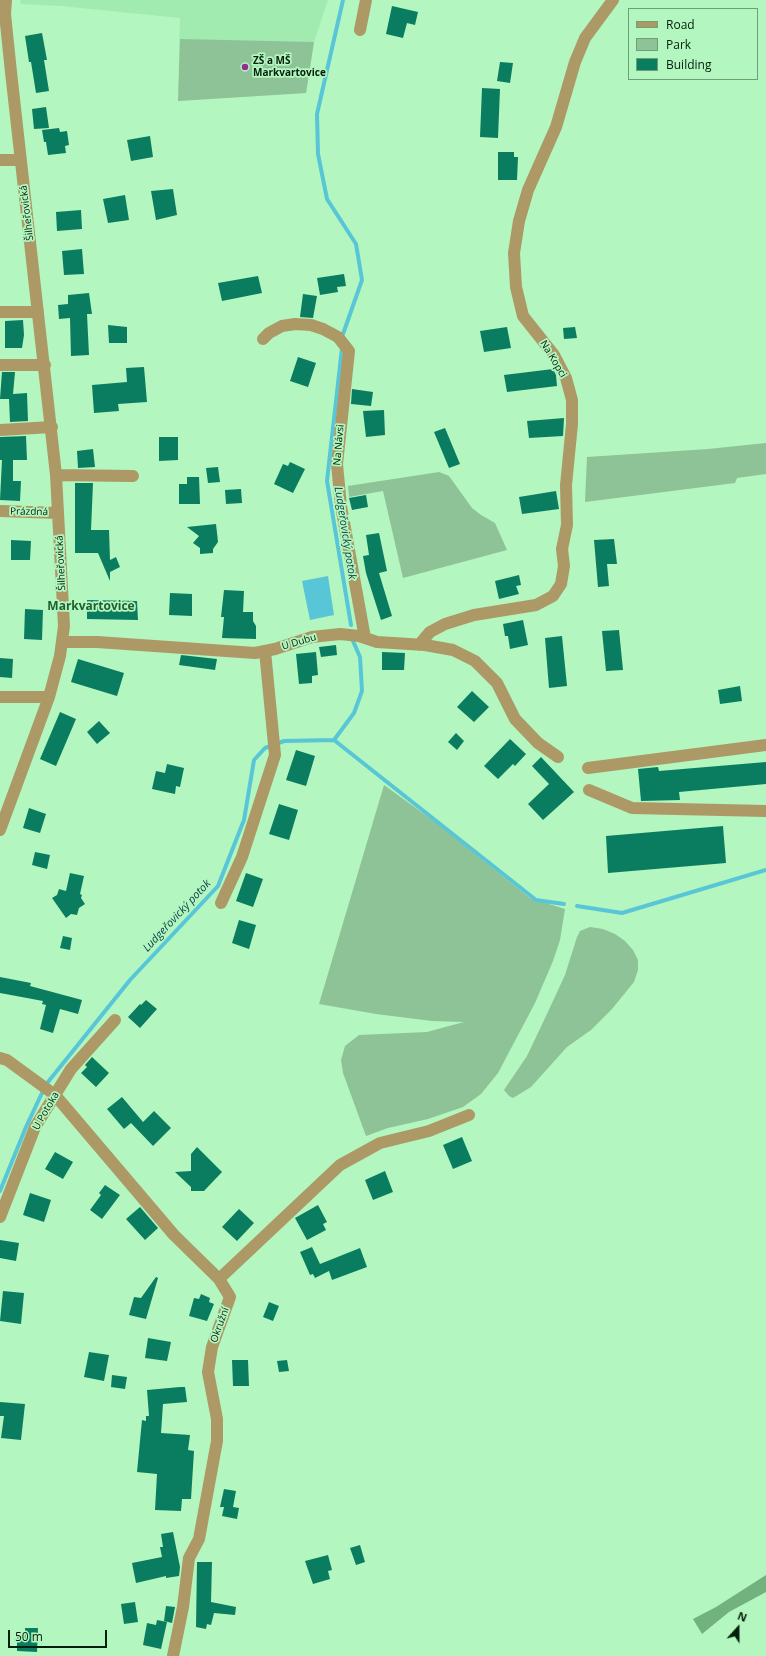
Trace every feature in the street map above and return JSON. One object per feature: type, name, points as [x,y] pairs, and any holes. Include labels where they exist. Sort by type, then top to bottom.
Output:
[{"type":"street","name":"Šilheřovická","points":[[0,830],[49,697],[60,656],[64,612],[52,427],[3,14],[6,0]]},
{"type":"street","points":[[360,30],[366,0]]},
{"type":"street","name":"Na Kopci","points":[[419,645],[430,632],[445,624],[474,616],[536,605],[553,596],[561,584],[564,566],[562,549],[567,525],[566,485],[572,424],[572,400],[566,378],[554,355],[522,316],[516,287],[514,253],[519,221],[528,190],[556,127],[575,62],[585,38],[613,0]]},
{"type":"street","points":[[0,160],[21,160]]},
{"type":"street","points":[[0,312],[38,312]]},
{"type":"street","name":"Na Návsi","points":[[263,339],[269,333],[282,326],[295,324],[311,325],[323,329],[338,337],[349,351],[337,464],[341,506],[366,638]]},
{"type":"street","points":[[0,365],[45,365]]},
{"type":"street","points":[[0,430],[52,427]]},
{"type":"street","points":[[56,475],[133,476]]},
{"type":"street","name":"Prázdná","points":[[0,511],[58,513]]},
{"type":"street","name":"U Dubu","points":[[62,642],[97,642],[255,653],[312,637],[340,634],[366,638],[377,642],[419,645],[453,650],[475,661],[497,683],[515,719],[538,743],[558,757]]},
{"type":"street","points":[[222,903],[242,857],[275,755],[266,651]]},
{"type":"street","points":[[0,697],[49,697]]},
{"type":"street","points":[[588,768],[766,745]]},
{"type":"street","points":[[589,790],[632,808],[766,812]]},
{"type":"street","name":"U Potoka","points":[[0,1217],[35,1127],[71,1069],[115,1020]]},
{"type":"street","name":"Okružní","points":[[0,1058],[7,1060],[54,1095],[174,1235],[220,1279],[230,1297],[212,1346],[208,1372],[217,1419],[217,1441],[199,1539],[189,1558],[183,1607],[173,1656]]},
{"type":"street","points":[[220,1279],[340,1165],[380,1143],[429,1130],[469,1115]]},
{"type":"shaded area","name":"ZŠ a MŠ Markvartovice","points":[[21,0],[328,0],[314,42],[306,93],[178,101],[180,18],[61,6],[20,4]]},
{"type":"shaded area","points":[[766,1575],[766,1592],[729,1612],[702,1634],[693,1619],[716,1607]]},
{"type":"green space","points":[[180,39],[314,42],[306,93],[178,101]]},
{"type":"green space","points":[[766,443],[766,474],[737,478],[735,483],[585,502],[587,457],[708,449]]},
{"type":"green space","points":[[439,472],[449,476],[472,508],[495,523],[507,550],[403,578],[383,491],[349,497],[348,486]]},
{"type":"green space","points":[[384,785],[438,824],[530,898],[565,909],[560,940],[553,961],[535,1003],[498,1073],[481,1094],[463,1107],[428,1119],[388,1128],[366,1136],[343,1073],[341,1060],[345,1046],[359,1035],[427,1032],[464,1022],[432,1021],[376,1014],[319,1004]]},
{"type":"green space","points":[[590,927],[603,929],[615,934],[625,941],[633,950],[638,960],[638,970],[634,982],[612,1009],[591,1030],[567,1047],[531,1087],[513,1098],[504,1090],[527,1056],[565,975],[580,931]]},
{"type":"water","points":[[328,576],[334,615],[310,620],[302,581]]},
{"type":"building","points":[[392,6],[418,12],[415,25],[407,23],[403,38],[386,34]]},
{"type":"building","points":[[42,33],[47,60],[44,60],[49,91],[36,93],[25,36]]},
{"type":"building","points":[[500,62],[513,63],[510,83],[497,81]]},
{"type":"building","points":[[482,88],[500,89],[498,138],[480,137]]},
{"type":"building","points":[[46,107],[49,128],[34,129],[32,109]]},
{"type":"building","points":[[59,128],[60,132],[67,131],[69,145],[65,146],[66,153],[48,155],[42,130]]},
{"type":"building","points":[[150,136],[153,157],[131,161],[127,140]]},
{"type":"building","points":[[498,152],[514,152],[514,157],[518,157],[517,180],[498,180]]},
{"type":"building","points":[[173,189],[177,215],[156,220],[151,191]]},
{"type":"building","points":[[125,195],[129,220],[108,223],[103,199]]},
{"type":"building","points":[[81,210],[82,229],[57,231],[56,212]]},
{"type":"building","points":[[82,249],[84,274],[64,275],[62,251]]},
{"type":"building","points":[[344,274],[346,286],[337,287],[338,292],[320,295],[317,278]]},
{"type":"building","points":[[258,276],[262,293],[222,301],[218,283]]},
{"type":"building","points":[[89,293],[92,314],[87,314],[89,355],[71,356],[70,318],[59,319],[58,305],[68,304],[68,295]]},
{"type":"building","points":[[303,294],[317,296],[313,318],[300,317]]},
{"type":"building","points":[[23,320],[24,335],[22,348],[5,348],[5,321]]},
{"type":"building","points":[[108,325],[127,327],[127,343],[109,343]]},
{"type":"building","points":[[507,327],[511,348],[484,352],[480,331]]},
{"type":"building","points":[[575,327],[577,338],[564,339],[563,328]]},
{"type":"building","points":[[298,357],[316,363],[308,387],[290,381]]},
{"type":"building","points":[[144,367],[147,402],[118,404],[119,411],[94,413],[92,385],[127,382],[126,368]]},
{"type":"building","points":[[553,369],[556,375],[557,386],[507,392],[504,375]]},
{"type":"building","points":[[2,372],[15,372],[13,394],[27,393],[28,421],[10,422],[9,399],[0,399]]},
{"type":"building","points":[[352,389],[373,392],[371,406],[351,404]]},
{"type":"building","points":[[384,410],[385,435],[366,437],[363,411]]},
{"type":"building","points":[[564,418],[563,436],[529,438],[527,421]]},
{"type":"building","points":[[445,428],[460,464],[449,468],[434,432]]},
{"type":"building","points":[[26,436],[27,460],[13,460],[13,481],[21,481],[20,501],[0,500],[2,460],[0,460],[0,437]]},
{"type":"building","points":[[159,437],[178,437],[178,460],[159,461]]},
{"type":"building","points":[[93,449],[95,467],[78,468],[77,451]]},
{"type":"building","points":[[290,462],[305,469],[293,493],[274,484],[283,464],[288,466]]},
{"type":"building","points":[[218,467],[220,482],[208,483],[206,468]]},
{"type":"building","points":[[187,477],[199,477],[200,504],[179,504],[179,484],[187,484]]},
{"type":"building","points":[[75,483],[93,483],[91,530],[109,530],[110,560],[116,557],[120,567],[110,572],[110,581],[98,553],[75,553]]},
{"type":"building","points":[[241,489],[242,503],[226,504],[225,490]]},
{"type":"building","points":[[556,491],[559,509],[522,514],[519,497]]},
{"type":"building","points":[[366,495],[368,507],[352,510],[349,498]]},
{"type":"building","points":[[216,524],[218,542],[213,549],[213,553],[200,554],[200,548],[193,543],[199,536],[187,527]]},
{"type":"building","points":[[379,533],[387,571],[379,573],[392,616],[381,620],[366,573],[363,556],[369,555],[366,535]]},
{"type":"building","points":[[614,539],[617,564],[607,564],[609,586],[598,587],[594,540]]},
{"type":"building","points":[[11,540],[31,541],[30,560],[11,560]]},
{"type":"building","points":[[519,575],[521,585],[516,586],[519,594],[499,599],[495,581]]},
{"type":"building","points":[[224,590],[244,591],[243,612],[253,612],[253,621],[256,626],[256,639],[222,638],[224,617],[221,617]]},
{"type":"building","points":[[170,593],[192,594],[192,616],[169,615]]},
{"type":"building","points":[[87,600],[137,601],[138,620],[87,619]]},
{"type":"building","points":[[25,609],[43,610],[42,640],[24,639]]},
{"type":"building","points":[[523,620],[528,645],[510,649],[508,636],[505,636],[503,624]]},
{"type":"building","points":[[619,630],[623,670],[606,671],[602,631]]},
{"type":"building","points":[[562,636],[567,686],[549,688],[545,638]]},
{"type":"building","points":[[336,645],[337,655],[321,657],[319,647]]},
{"type":"building","points":[[316,652],[318,675],[312,676],[312,683],[299,684],[296,654]]},
{"type":"building","points":[[382,652],[405,653],[404,670],[382,670]]},
{"type":"building","points":[[181,655],[217,659],[215,670],[179,665]]},
{"type":"building","points":[[0,658],[13,659],[12,678],[0,677]]},
{"type":"building","points":[[78,659],[124,673],[117,696],[71,682]]},
{"type":"building","points":[[740,686],[742,701],[720,704],[718,690]]},
{"type":"building","points":[[472,691],[489,707],[474,722],[457,707]]},
{"type":"building","points":[[60,712],[76,719],[56,766],[40,759]]},
{"type":"building","points":[[99,721],[110,733],[97,744],[87,732]]},
{"type":"building","points":[[456,733],[464,741],[457,750],[448,742]]},
{"type":"building","points":[[510,739],[526,754],[515,766],[513,764],[498,779],[484,766]]},
{"type":"building","points":[[296,750],[315,756],[306,786],[286,780]]},
{"type":"building","points":[[541,757],[574,792],[543,820],[528,804],[549,784],[532,766]]},
{"type":"building","points":[[766,762],[766,784],[679,792],[680,800],[641,801],[638,769],[658,767],[659,771]]},
{"type":"building","points":[[167,764],[184,768],[180,787],[176,786],[175,794],[152,789],[156,771],[165,773]]},
{"type":"building","points":[[279,804],[298,810],[289,840],[269,834]]},
{"type":"building","points":[[29,808],[46,814],[40,833],[23,828]]},
{"type":"building","points":[[723,826],[726,863],[608,873],[606,836]]},
{"type":"building","points":[[35,852],[50,855],[47,869],[32,865]]},
{"type":"building","points":[[70,873],[84,876],[80,894],[82,895],[81,898],[85,904],[79,908],[77,915],[71,914],[66,918],[52,898],[57,895],[59,889],[66,891]]},
{"type":"building","points":[[246,873],[263,879],[253,907],[236,901]]},
{"type":"building","points":[[239,920],[256,925],[249,949],[232,943]]},
{"type":"building","points":[[63,936],[72,938],[70,950],[60,948]]},
{"type":"building","points":[[0,977],[31,983],[30,986],[82,1000],[78,1014],[60,1009],[53,1033],[40,1029],[46,1005],[42,1004],[43,1001],[0,993]]},
{"type":"building","points":[[146,1000],[157,1009],[140,1028],[128,1017],[140,1004],[141,1005]]},
{"type":"building","points":[[92,1057],[109,1073],[96,1087],[81,1073],[87,1067],[85,1065]]},
{"type":"building","points":[[122,1097],[143,1122],[154,1111],[171,1128],[153,1146],[131,1123],[124,1129],[107,1109]]},
{"type":"building","points":[[462,1137],[472,1161],[453,1169],[443,1145]]},
{"type":"building","points":[[197,1147],[222,1172],[204,1191],[191,1191],[191,1187],[175,1172],[191,1171],[191,1154]]},
{"type":"building","points":[[55,1152],[73,1162],[63,1179],[45,1169]]},
{"type":"building","points":[[385,1171],[393,1192],[373,1200],[365,1180]]},
{"type":"building","points":[[105,1185],[120,1195],[102,1219],[90,1210],[101,1195],[99,1193]]},
{"type":"building","points":[[30,1193],[51,1200],[44,1222],[23,1215]]},
{"type":"building","points":[[318,1205],[327,1222],[323,1224],[326,1230],[307,1240],[295,1218]]},
{"type":"building","points":[[140,1207],[158,1228],[145,1240],[126,1219]]},
{"type":"building","points":[[239,1209],[254,1223],[237,1241],[222,1227]]},
{"type":"building","points":[[0,1240],[19,1243],[16,1261],[0,1258]]},
{"type":"building","points":[[312,1247],[320,1264],[360,1248],[367,1267],[332,1280],[329,1271],[315,1278],[313,1274],[310,1275],[300,1252]]},
{"type":"building","points":[[156,1277],[158,1278],[146,1319],[129,1315],[134,1297],[141,1298]]},
{"type":"building","points":[[3,1291],[24,1293],[21,1324],[0,1321]]},
{"type":"building","points":[[201,1294],[210,1298],[209,1302],[214,1304],[207,1321],[189,1316],[194,1298],[199,1299]]},
{"type":"building","points":[[269,1302],[279,1306],[273,1321],[263,1317]]},
{"type":"building","points":[[148,1338],[171,1342],[167,1361],[145,1358]]},
{"type":"building","points":[[89,1352],[109,1355],[104,1381],[84,1377]]},
{"type":"building","points":[[232,1360],[248,1360],[249,1386],[233,1386]]},
{"type":"building","points":[[287,1360],[289,1371],[279,1372],[277,1361]]},
{"type":"building","points":[[112,1375],[127,1377],[125,1389],[111,1387]]},
{"type":"building","points":[[185,1387],[187,1402],[163,1404],[161,1433],[190,1435],[188,1450],[194,1451],[191,1499],[182,1499],[181,1511],[155,1510],[157,1474],[137,1472],[142,1420],[146,1421],[146,1416],[149,1416],[147,1390]]},
{"type":"building","points":[[0,1402],[25,1404],[21,1440],[1,1438],[4,1416],[0,1416]]},
{"type":"building","points":[[224,1489],[236,1491],[233,1507],[239,1508],[237,1519],[222,1516],[224,1507],[220,1507]]},
{"type":"building","points":[[173,1532],[180,1567],[179,1576],[166,1578],[166,1576],[136,1583],[132,1563],[162,1557],[160,1547],[163,1547],[161,1534]]},
{"type":"building","points":[[360,1545],[365,1562],[356,1565],[350,1548]]},
{"type":"building","points":[[328,1555],[332,1570],[328,1571],[330,1579],[313,1584],[305,1561]]},
{"type":"building","points":[[197,1562],[212,1562],[211,1602],[236,1607],[235,1615],[214,1613],[211,1625],[207,1624],[206,1629],[196,1627]]},
{"type":"building","points":[[135,1602],[138,1622],[124,1624],[121,1604]]},
{"type":"building","points":[[166,1606],[175,1607],[172,1623],[164,1621]]},
{"type":"building","points":[[157,1620],[167,1622],[161,1649],[143,1645],[147,1623],[156,1625]]},
{"type":"building","points":[[25,1628],[38,1628],[37,1652],[17,1651],[17,1632],[25,1632]]},
{"type":"waterway","name":"Ludgeřovický potok","points":[[343,0],[317,114],[318,154],[327,199],[356,244],[362,280],[343,334]]},
{"type":"waterway","name":"Ludgeřovický potok","points":[[342,348],[327,481],[351,625]]},
{"type":"waterway","name":"Ludgeřovický potok","points":[[48,1082],[130,980],[218,886],[244,820],[254,760],[265,748],[284,741],[334,740],[354,713],[362,691],[360,657],[353,641]]},
{"type":"waterway","points":[[334,740],[536,900],[564,904]]},
{"type":"waterway","points":[[577,906],[622,913],[766,870]]},
{"type":"waterway","name":"Ludgeřovický potok","points":[[0,1191],[26,1127],[42,1093]]},
{"type":"place","name":"ZŠ a MŠ Markvartovice","points":[[245,67]]},
{"type":"district","name":"Markvartovice","points":[[91,607]]}]
